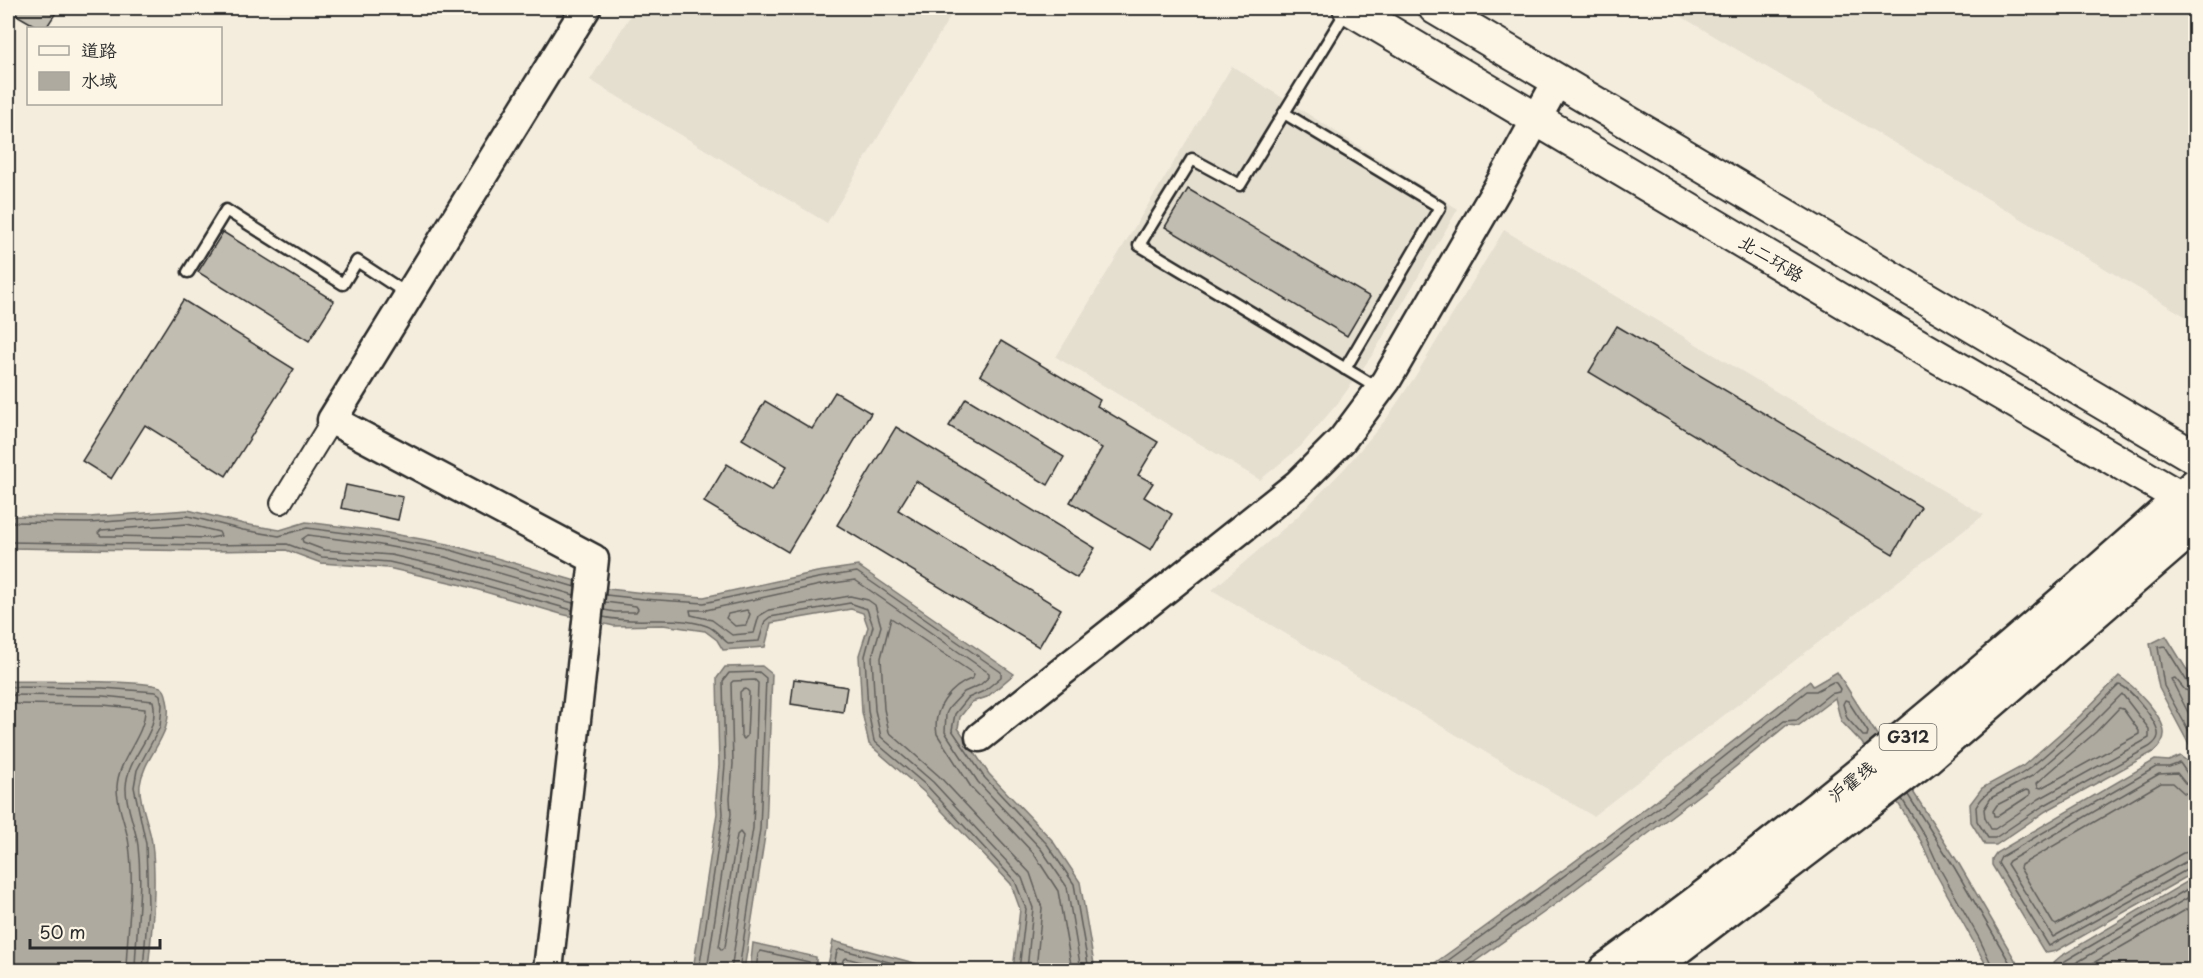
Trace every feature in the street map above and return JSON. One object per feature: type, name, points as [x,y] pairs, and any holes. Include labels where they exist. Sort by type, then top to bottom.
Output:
[{"type":"highway","name":"沪霍线","points":[[1606,970],[1911,734],[2192,504]]},
{"type":"highway","name":"沪霍线","points":[[1648,970],[1926,758],[2192,504]]},
{"type":"main road","name":"北二环路","points":[[1349,8],[1873,319],[2192,504]]},
{"type":"main road","points":[[1435,8],[2196,458]]},
{"type":"street","points":[[281,503],[586,8]]},
{"type":"street","points":[[980,737],[1298,484],[1342,440],[1379,389],[1558,80]]},
{"type":"street","points":[[332,420],[594,559],[548,970]]},
{"type":"lane","points":[[1349,8],[1240,185],[1192,159],[1139,245],[1379,389]]},
{"type":"lane","points":[[1284,113],[1440,207],[1345,369]]},
{"type":"lane","points":[[188,272],[225,210],[343,284],[357,261],[409,296]]},
{"type":"shaded area","points":[[635,8],[955,8],[827,223],[590,80]]},
{"type":"shaded area","points":[[1667,8],[2195,8],[2195,322]]},
{"type":"shaded area","points":[[1232,66],[1458,209],[1373,354],[1338,403],[1300,447],[1260,480],[1056,357]]},
{"type":"shaded area","points":[[1504,230],[1984,515],[1593,816],[1212,590],[1297,517],[1344,469],[1387,418],[1416,375]]},
{"type":"water","points":[[188,510],[280,530],[306,522],[377,531],[448,544],[600,588],[644,593],[704,597],[817,572],[858,566],[1014,674],[987,697],[972,702],[960,717],[958,728],[989,774],[1052,840],[1080,882],[1095,970],[1013,970],[1020,909],[1011,884],[924,792],[869,744],[862,712],[859,655],[868,627],[863,613],[851,609],[771,623],[765,647],[723,650],[717,640],[705,631],[663,625],[614,626],[561,614],[458,584],[388,568],[321,563],[286,550],[8,548],[8,516],[89,517]]},
{"type":"water","points":[[2166,636],[2195,683],[2195,756],[2159,688],[2150,644]]},
{"type":"water","points":[[762,666],[772,674],[766,829],[744,970],[693,970],[717,813],[719,765],[717,678],[725,667]]},
{"type":"water","points":[[1837,672],[1959,864],[2021,970],[1989,970],[1935,872],[1921,841],[1862,743],[1841,721],[1835,698],[1798,726],[1787,725],[1553,906],[1463,970],[1425,970],[1619,828],[1810,681],[1813,686]]},
{"type":"water","points":[[2119,676],[2139,693],[2158,717],[2164,732],[2164,738],[2159,746],[2153,752],[2046,811],[1996,845],[1985,845],[1971,822],[1970,804],[1982,788],[2023,766],[2080,716]]},
{"type":"water","points":[[8,681],[136,683],[153,685],[162,688],[165,692],[167,724],[147,764],[140,785],[151,836],[154,875],[148,970],[8,970]]},
{"type":"water","points":[[2180,756],[2187,761],[2195,777],[2195,872],[2056,951],[2047,953],[2043,950],[1992,865],[1992,859],[1996,853],[2155,760],[2169,761]]},
{"type":"water","points":[[2195,877],[2195,970],[2055,970],[2054,962],[2061,956]]},
{"type":"water","points":[[833,941],[940,970],[827,970]]},
{"type":"water","points":[[753,943],[816,957],[816,970],[750,970]]},
{"type":"building","points":[[8,8],[59,8],[47,27],[37,27]]},
{"type":"building","points":[[1188,189],[1370,297],[1347,336],[1165,227]]},
{"type":"building","points":[[223,232],[334,301],[309,341],[198,272]]},
{"type":"building","points":[[183,300],[294,369],[226,476],[145,425],[111,479],[82,461]]},
{"type":"building","points":[[1617,326],[1921,507],[1893,554],[1589,372]]},
{"type":"building","points":[[1001,341],[1100,400],[1097,406],[1158,442],[1138,475],[1153,483],[1144,497],[1172,514],[1151,550],[1070,502],[1102,448],[980,375]]},
{"type":"building","points":[[835,392],[871,413],[788,552],[704,502],[727,464],[772,491],[787,466],[742,439],[765,401],[812,429]]},
{"type":"building","points":[[966,398],[1064,457],[1048,485],[949,426]]},
{"type":"building","points":[[896,427],[1095,548],[1077,578],[916,481],[898,510],[1061,609],[1039,647],[837,525]]},
{"type":"building","points":[[346,485],[403,497],[398,520],[341,508]]},
{"type":"building","points":[[794,679],[847,687],[843,712],[791,704]]}]
